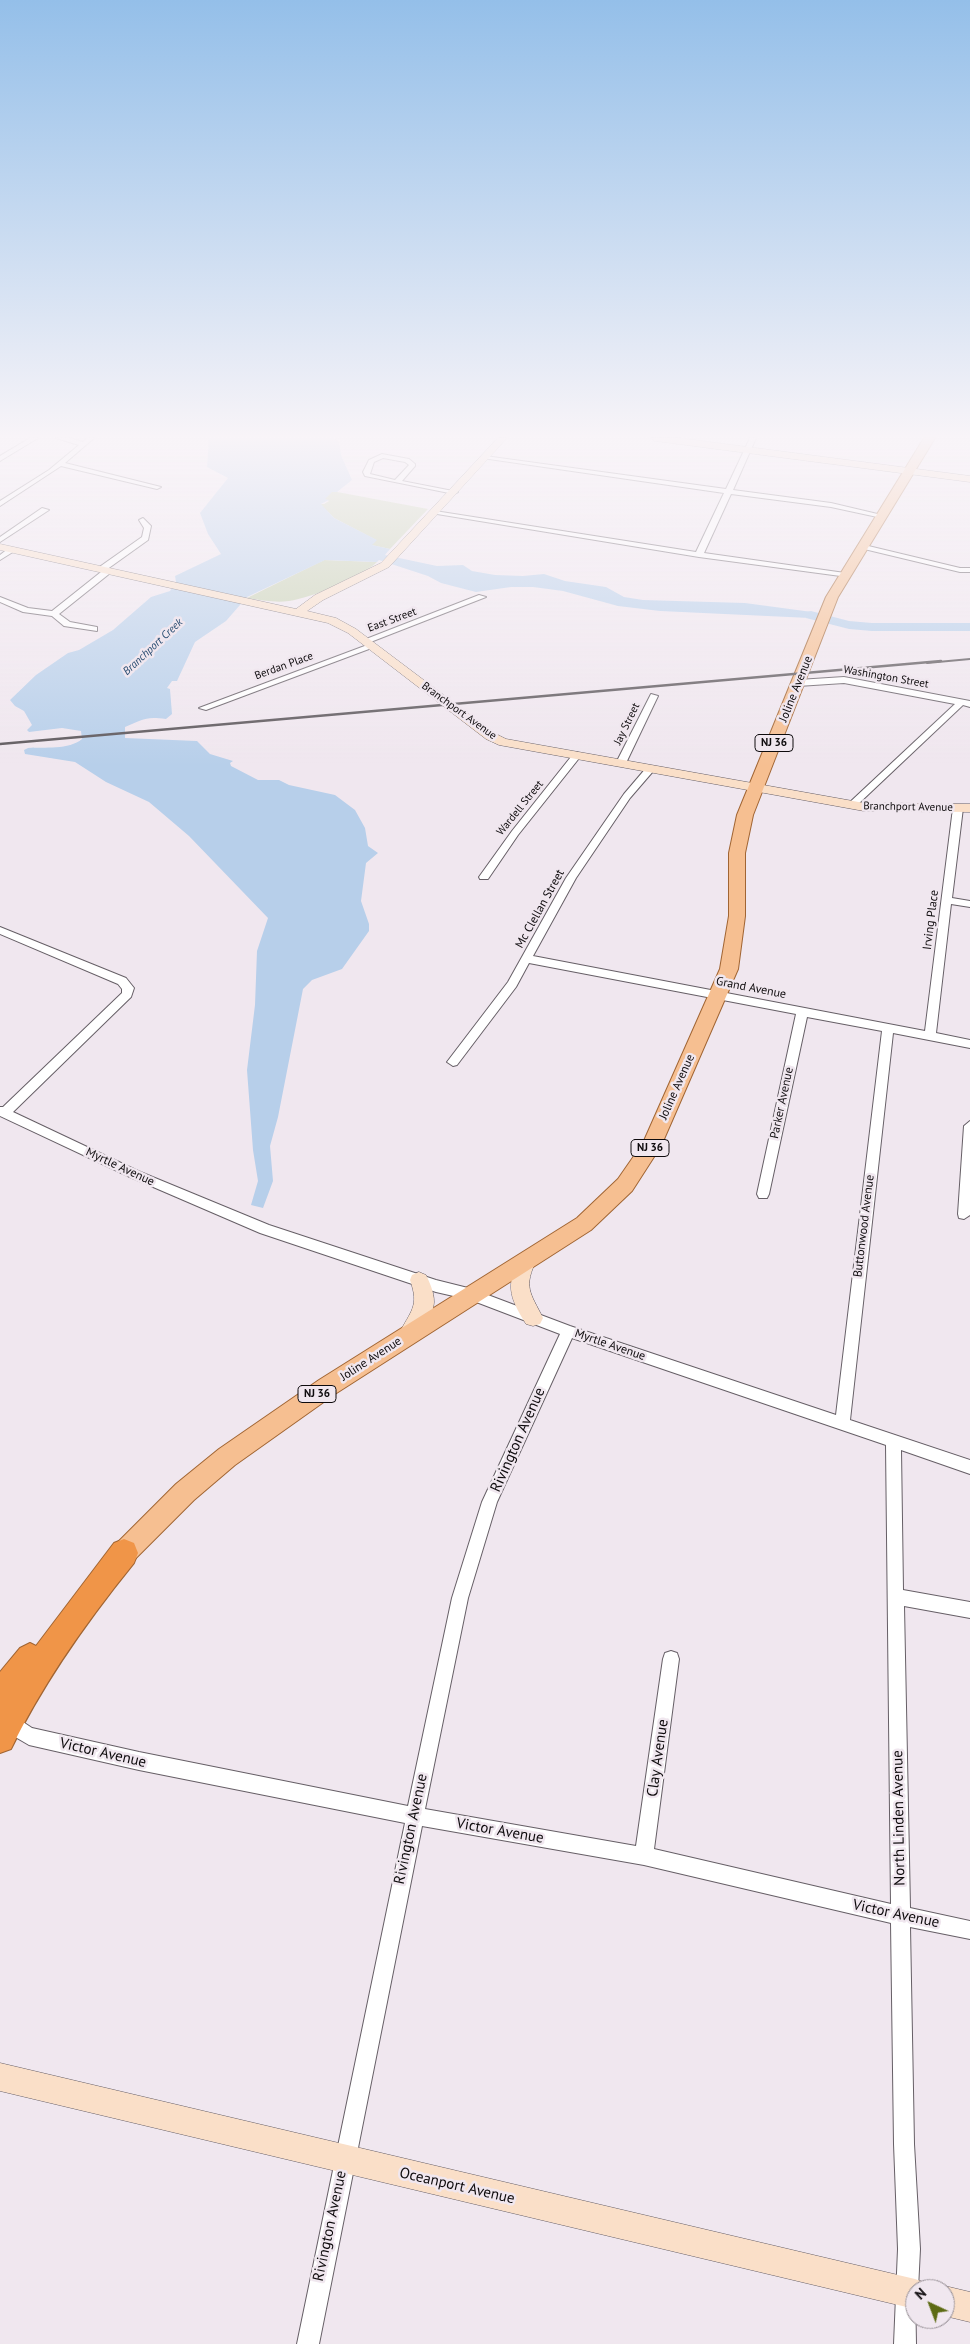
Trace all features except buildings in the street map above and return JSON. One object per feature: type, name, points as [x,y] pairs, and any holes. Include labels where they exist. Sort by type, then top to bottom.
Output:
[{"type":"highway","name":"NJ 36","points":[[6,1726],[60,1620],[124,1553]]},
{"type":"main road","name":"Joline Avenue","points":[[124,1553],[178,1499],[227,1457],[267,1428],[408,1335],[584,1224],[603,1208],[625,1185],[641,1164],[664,1119],[729,969],[735,938],[739,835],[832,597],[862,547]]},
{"type":"street","name":"Branchport Avenue","points":[[2,547],[327,619],[352,631],[497,740],[852,805],[898,808],[964,808]]},
{"type":"street","points":[[54,614],[72,601],[104,571],[133,547]]},
{"type":"street","points":[[258,604],[294,603],[330,591],[360,579],[390,560],[402,547]]},
{"type":"street","points":[[651,547],[845,575]]},
{"type":"street","points":[[699,555],[703,547]]},
{"type":"street","points":[[869,547],[960,570],[970,570]]},
{"type":"street","points":[[0,558],[12,550]]},
{"type":"street","points":[[299,612],[315,599],[330,591]]},
{"type":"street","name":"East Street","points":[[369,644],[482,597]]},
{"type":"street","points":[[0,599],[26,610],[54,614],[67,624],[94,629]]},
{"type":"street","points":[[315,599],[352,631]]},
{"type":"street","name":"Berdan Place","points":[[203,708],[369,644]]},
{"type":"street","name":"Washington Street","points":[[798,683],[844,680],[966,703]]},
{"type":"street","name":"Jay Street","points":[[621,763],[654,696]]},
{"type":"street","points":[[852,805],[966,703]]},
{"type":"street","name":"Wardell Street","points":[[484,877],[515,833],[577,756]]},
{"type":"street","name":"Mc Clellan Street","points":[[453,1062],[512,984],[528,959],[571,878],[627,796],[650,768]]},
{"type":"street","name":"Irving Place","points":[[930,1036],[946,900],[964,808]]},
{"type":"street","points":[[946,900],[970,904]]},
{"type":"street","points":[[0,930],[122,981],[128,988],[126,994],[2,1112]]},
{"type":"street","name":"Grand Avenue","points":[[528,959],[970,1044]]},
{"type":"street","name":"Parker Avenue","points":[[762,1194],[802,1012]]},
{"type":"street","name":"Buttonwood Avenue","points":[[842,1423],[888,1029]]},
{"type":"street","name":"Myrtle Avenue","points":[[2,1112],[134,1174],[249,1223],[419,1280],[472,1295],[533,1318],[970,1467]]},
{"type":"street","points":[[964,1214],[970,1126]]},
{"type":"street","points":[[528,1259],[520,1275],[518,1290],[523,1303],[533,1318]]},
{"type":"street","points":[[408,1335],[423,1313],[425,1305],[424,1292],[419,1280]]},
{"type":"street","name":"Rivington Avenue","points":[[308,2344],[450,1638],[476,1544],[493,1495],[568,1330]]},
{"type":"street","name":"North Linden Avenue","points":[[893,1441],[904,2144],[910,2279]]},
{"type":"street","points":[[896,1597],[970,1610]]},
{"type":"street","name":"Clay Avenue","points":[[644,1856],[671,1659]]},
{"type":"street","name":"Victor Avenue","points":[[6,1726],[139,1761],[414,1816],[644,1856],[901,1916],[970,1930]]},
{"type":"street","name":"Oceanport Avenue","points":[[0,2078],[905,2292]]},
{"type":"street","points":[[955,2303],[970,2307]]},
{"type":"street","name":"North Linden Avenue","points":[[905,2344],[907,2329]]},
{"type":"green space","points":[[324,560],[377,562],[348,580],[298,599],[278,602],[247,598]]},
{"type":"water","name":"Branchport Creek","points":[[217,547],[383,547],[390,549],[385,555],[437,566],[463,565],[472,571],[495,575],[523,576],[544,574],[565,581],[606,587],[624,597],[643,600],[745,603],[812,612],[810,618],[660,611],[618,606],[563,591],[533,587],[511,587],[476,592],[441,583],[428,576],[379,560],[377,562],[325,560],[247,597],[226,621],[195,642],[177,681],[172,681],[167,688],[170,689],[172,714],[166,719],[148,718],[125,727],[125,738],[197,741],[210,754],[233,761],[230,763],[231,766],[258,780],[279,780],[289,785],[335,795],[355,810],[365,828],[368,846],[378,853],[366,863],[361,901],[369,924],[369,931],[342,969],[312,980],[303,989],[278,1117],[270,1146],[273,1181],[263,1208],[251,1205],[258,1181],[253,1150],[247,1070],[255,1005],[257,951],[268,918],[189,836],[149,802],[106,782],[75,762],[25,754],[24,750],[28,748],[56,747],[77,743],[82,739],[81,731],[62,728],[29,732],[27,730],[32,725],[24,711],[15,706],[10,700],[36,675],[68,653],[79,650],[113,630],[151,597],[170,591],[176,582],[175,576],[221,554]]},
{"type":"waterway","points":[[811,615],[849,625],[872,627],[970,627]]},
{"type":"railway","points":[[927,663],[970,659]]},
{"type":"railway","points":[[0,744],[941,661]]}]
